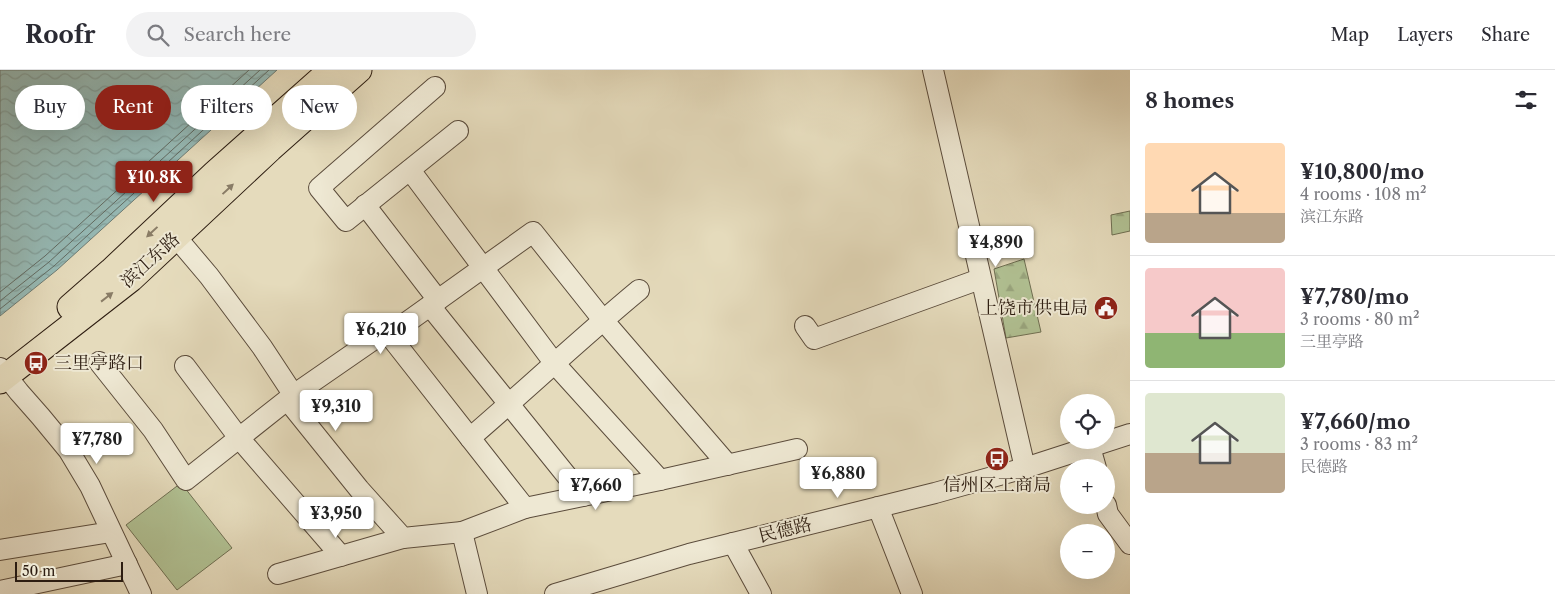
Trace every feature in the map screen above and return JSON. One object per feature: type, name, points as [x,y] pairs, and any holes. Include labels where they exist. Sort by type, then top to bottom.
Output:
[{"type":"main road","name":"滨江东路","points":[[2,373],[19,351],[111,271],[331,70]]},
{"type":"main road","name":"滨江东路","points":[[2,373],[131,279],[270,149],[359,70]]},
{"type":"street","points":[[933,70],[1024,468]]},
{"type":"street","points":[[435,87],[319,188],[346,221],[458,130]]},
{"type":"street","points":[[410,170],[556,364],[660,480]]},
{"type":"street","points":[[365,206],[509,404],[583,496]]},
{"type":"street","points":[[389,335],[532,232],[603,320],[728,465]]},
{"type":"street","points":[[176,237],[209,276],[262,347],[291,391],[293,406],[360,489],[403,538]]},
{"type":"street","points":[[805,326],[814,339],[980,279]]},
{"type":"street","points":[[470,438],[639,290]]},
{"type":"street","points":[[99,362],[153,430],[186,480],[292,396],[386,331],[525,508]]},
{"type":"street","points":[[185,366],[239,438],[341,556]]},
{"type":"street","points":[[2,373],[42,416],[69,452],[90,486],[141,594]]},
{"type":"street","name":"民德路","points":[[1115,439],[1130,434]]},
{"type":"street","points":[[278,574],[403,538],[462,532],[525,508],[797,449]]},
{"type":"street","name":"民德路","points":[[555,594],[689,554],[935,493],[1084,449]]},
{"type":"street","points":[[878,507],[912,594]]},
{"type":"street","points":[[1108,514],[1130,544]]},
{"type":"street","points":[[0,550],[111,532]]},
{"type":"street","points":[[462,532],[477,594]]},
{"type":"street","points":[[733,543],[761,594]]},
{"type":"street","points":[[0,590],[127,564]]},
{"type":"green space","points":[[1130,211],[1130,231],[1112,235],[1111,215]]},
{"type":"green space","points":[[1024,259],[1041,332],[1006,338],[994,269]]},
{"type":"green space","points":[[181,483],[232,548],[177,590],[126,525]]},
{"type":"water","points":[[0,70],[277,70],[260,85],[181,85],[181,130],[211,130],[57,270],[0,316]]},
{"type":"place","name":"上饶市供电局","points":[[1106,308]]},
{"type":"place","name":"三里亭路口","points":[[36,363]]},
{"type":"place","name":"信州区工商局","points":[[997,459]]}]
